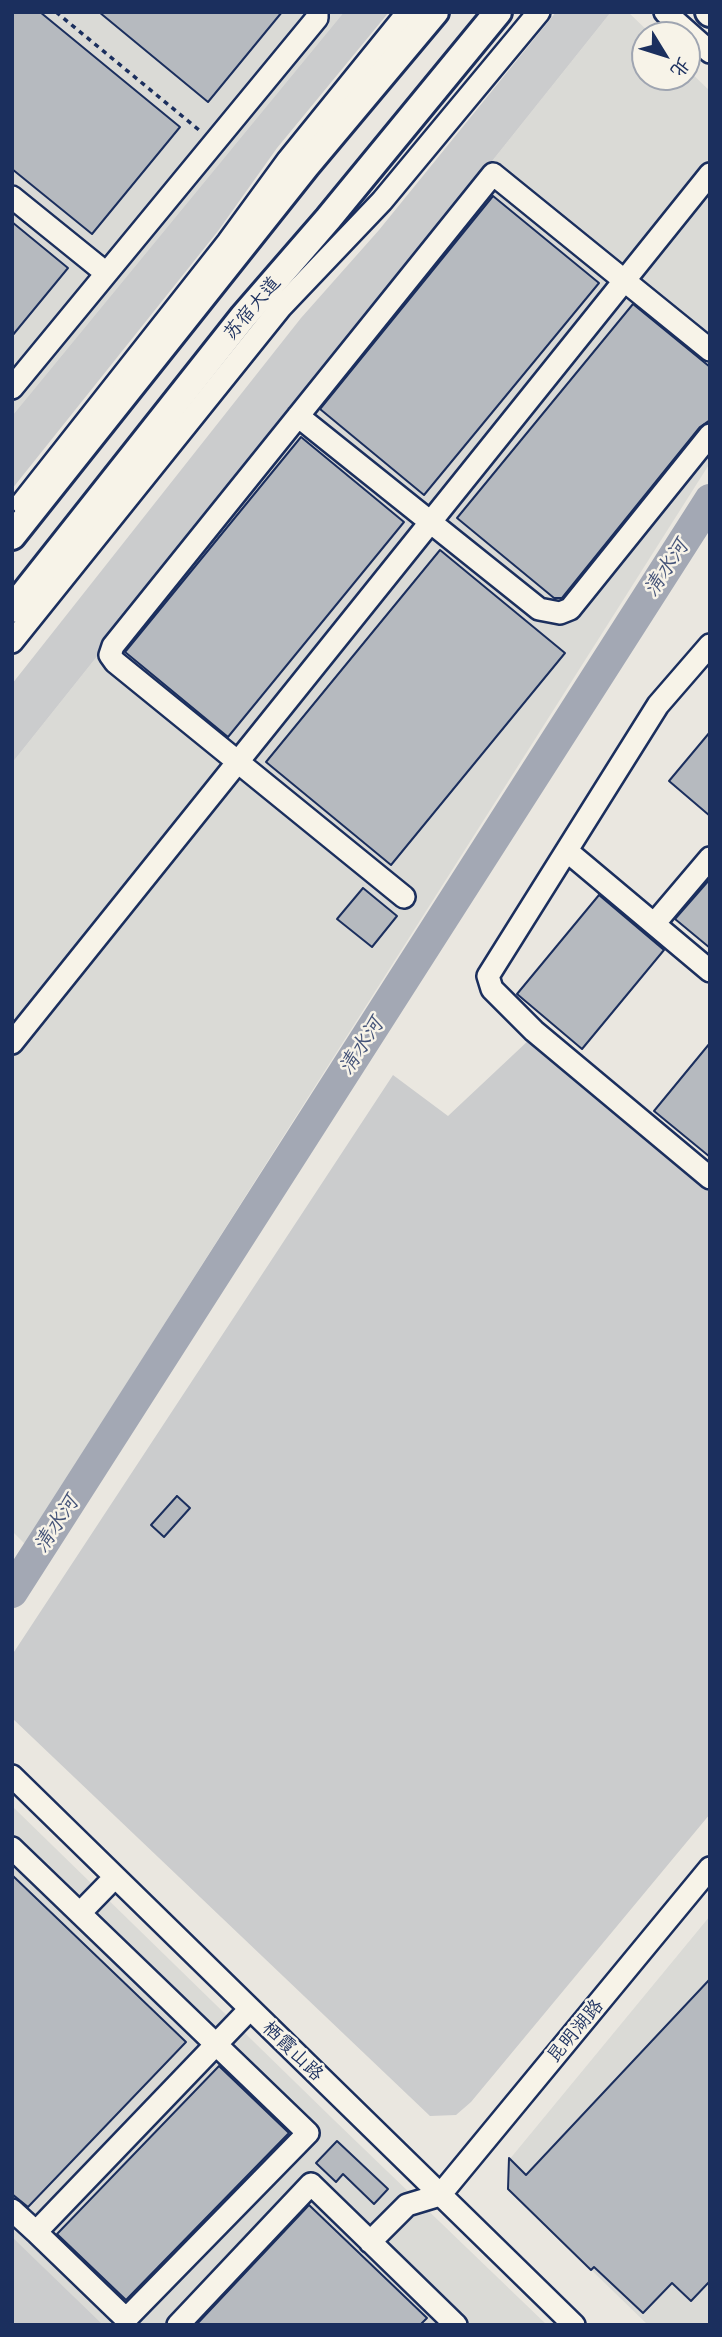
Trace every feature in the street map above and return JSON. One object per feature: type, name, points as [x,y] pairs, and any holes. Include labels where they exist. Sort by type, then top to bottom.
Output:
[{"type":"main road","points":[[12,536],[306,166],[435,12]]},
{"type":"main road","name":"苏宿大道","points":[[12,609],[243,317],[328,219],[498,12]]},
{"type":"street","points":[[12,388],[317,18],[317,12]]},
{"type":"street","points":[[12,515],[228,242],[288,160],[408,12]]},
{"type":"street","points":[[12,642],[281,307],[382,201],[539,12]]},
{"type":"street","points":[[665,12],[710,52]]},
{"type":"street","points":[[404,897],[114,662],[110,655],[113,646],[493,174],[710,350]]},
{"type":"street","points":[[12,1043],[710,174]]},
{"type":"street","points":[[12,197],[107,273]]},
{"type":"street","points":[[298,416],[539,609],[561,613],[570,608],[710,435]]},
{"type":"street","points":[[710,645],[659,705],[488,976],[489,982],[505,1004],[534,1031],[710,1178]]},
{"type":"street","points":[[567,851],[710,971]]},
{"type":"street","points":[[654,924],[710,858]]},
{"type":"street","name":"栖霞山路","points":[[12,1776],[574,2325]]},
{"type":"street","points":[[12,1848],[308,2133],[130,2316],[124,2317],[12,2210]]},
{"type":"street","name":"昆明湖路","points":[[440,2195],[710,1868]]},
{"type":"street","points":[[80,1913],[115,1877]]},
{"type":"street","points":[[36,2232],[250,2009]]},
{"type":"street","points":[[178,2325],[311,2184],[456,2325]]},
{"type":"street","points":[[370,2242],[407,2205],[440,2195]]},
{"type":"path","points":[[56,12],[214,143]]},
{"type":"shaded area","points":[[12,12],[344,12],[12,416]]},
{"type":"shaded area","points":[[344,12],[389,12],[277,148],[218,231],[12,489],[12,416]]},
{"type":"shaded area","points":[[556,12],[611,12],[12,763],[12,684],[301,318],[379,230]]},
{"type":"shaded area","points":[[611,12],[628,12],[637,21],[631,21],[631,91],[701,91],[701,82],[710,91],[710,463],[25,1544],[12,1531],[12,763]]},
{"type":"shaded area","points":[[530,1039],[710,1191],[710,1814],[471,2102],[456,2115],[430,2116],[12,1718],[12,1655],[393,1075],[448,1116]]},
{"type":"shaded area","points":[[12,1806],[334,2120],[547,2325],[12,2325]]},
{"type":"shaded area","points":[[710,1916],[710,2325],[648,2325],[508,2189],[509,2160]]},
{"type":"shaded area","points":[[12,2237],[103,2325],[12,2325]]},
{"type":"building","points":[[12,12],[40,12],[180,127],[92,234],[12,169]]},
{"type":"building","points":[[99,12],[282,12],[208,102]]},
{"type":"building","points":[[493,196],[599,283],[424,495],[320,409]]},
{"type":"building","points":[[12,222],[68,268],[12,336]]},
{"type":"building","points":[[633,304],[710,367],[710,420],[700,427],[562,598],[554,598],[457,518]]},
{"type":"building","points":[[301,437],[404,522],[228,737],[125,652]]},
{"type":"building","points":[[440,550],[565,653],[391,865],[266,762]]},
{"type":"building","points":[[710,732],[710,816],[669,781]]},
{"type":"building","points":[[710,879],[710,948],[675,919]]},
{"type":"building","points":[[363,888],[397,916],[372,947],[337,919]]},
{"type":"building","points":[[599,895],[664,950],[582,1049],[517,994]]},
{"type":"building","points":[[710,1043],[710,1157],[654,1111]]},
{"type":"building","points":[[177,1496],[190,1508],[164,1537],[151,1525]]},
{"type":"building","points":[[12,1875],[186,2042],[28,2207],[12,2194]]},
{"type":"building","points":[[710,1979],[710,2281],[691,2301],[672,2283],[643,2313],[594,2267],[591,2270],[508,2189],[509,2158],[526,2175]]},
{"type":"building","points":[[219,2066],[289,2133],[126,2300],[57,2234]]},
{"type":"building","points":[[337,2141],[388,2189],[374,2204],[343,2174],[336,2182],[316,2163]]},
{"type":"building","points":[[309,2205],[427,2318],[420,2325],[196,2325]]},
{"type":"waterway","name":"清水河","points":[[12,1592],[710,500]]}]
